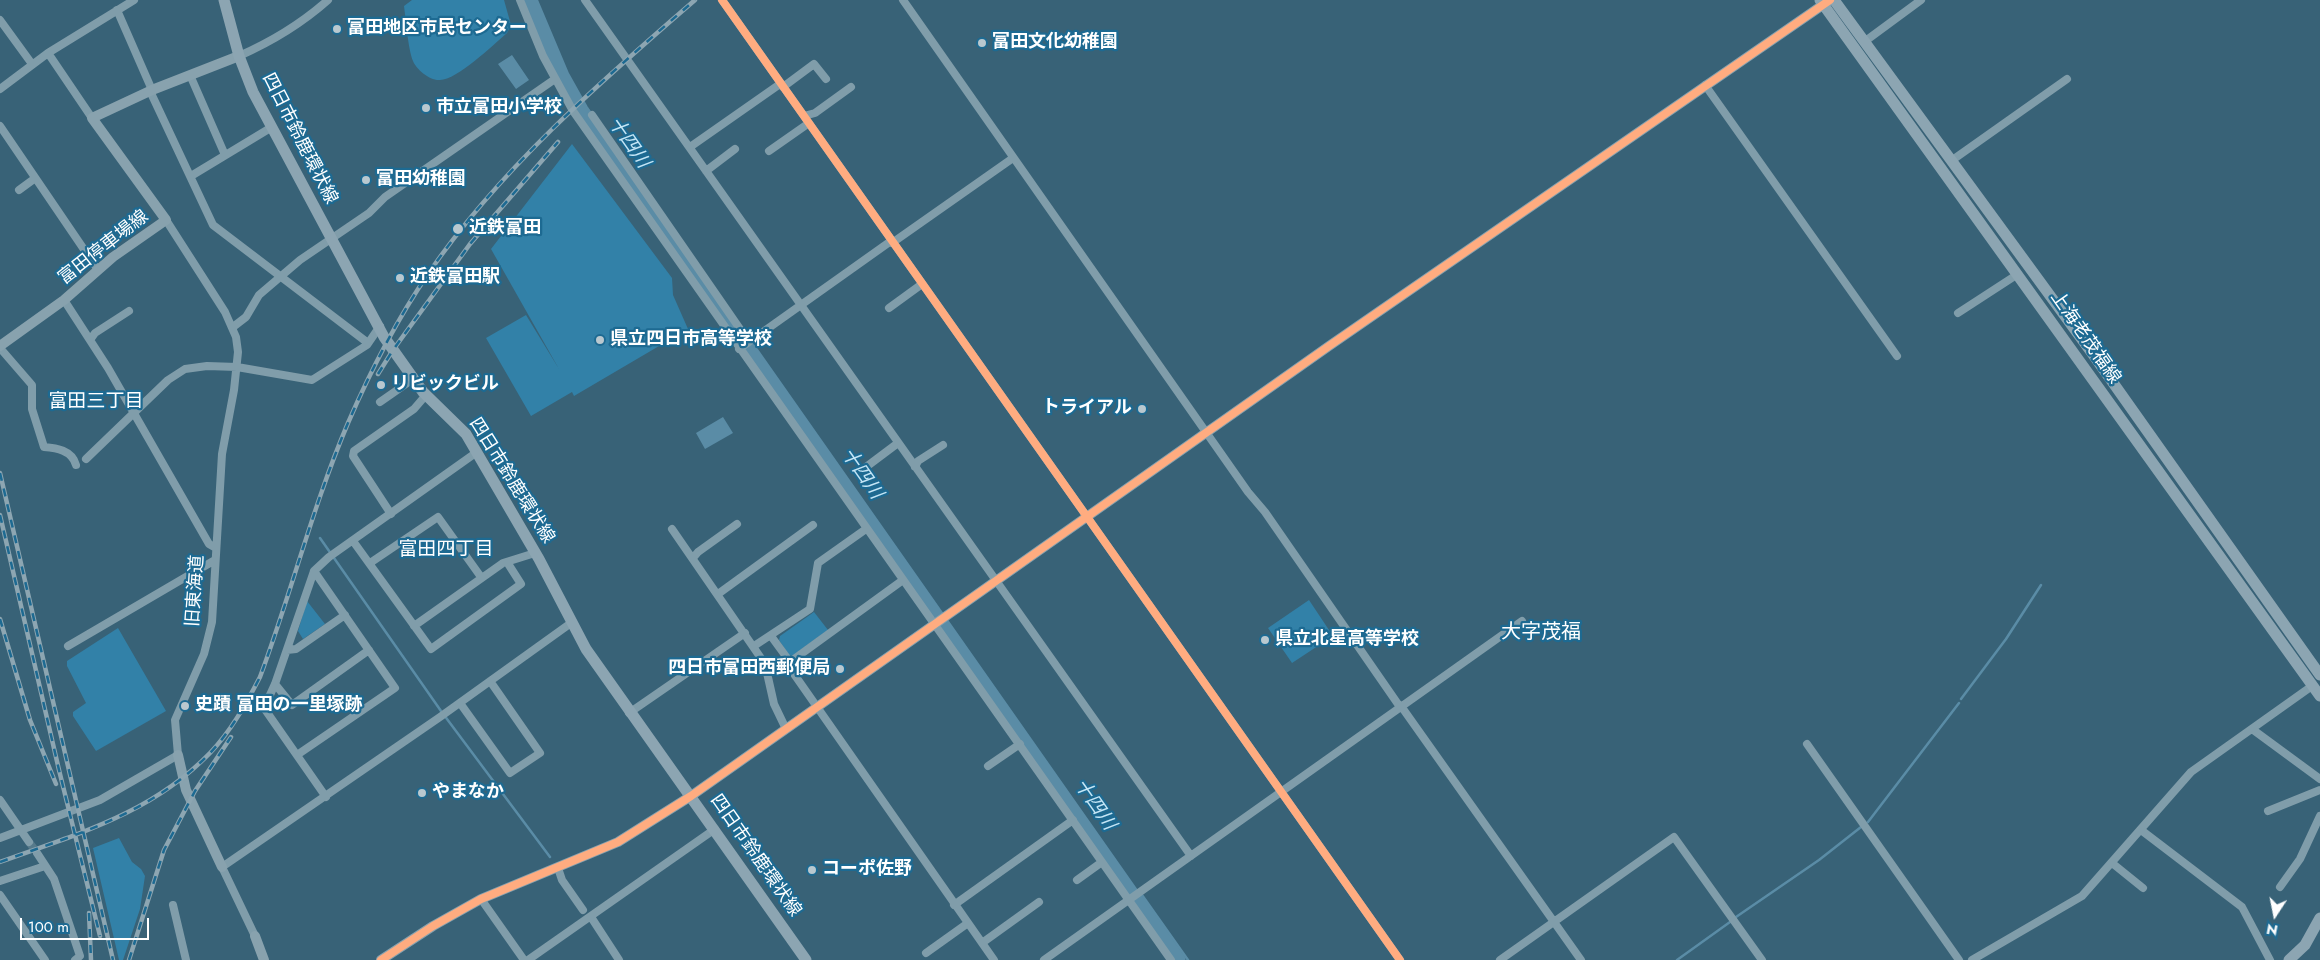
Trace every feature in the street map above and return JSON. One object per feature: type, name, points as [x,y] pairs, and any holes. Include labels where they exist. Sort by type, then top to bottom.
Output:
[{"type":"main road","name":"四日市鈴鹿環状線","points":[[224,0],[239,56],[253,92],[380,326],[384,337],[426,395],[466,434],[535,553],[586,649],[629,713],[715,829],[727,850],[804,959]]},
{"type":"main road","name":"上海老茂福線","points":[[1827,1],[1864,42],[2092,353],[2320,675]]},
{"type":"main road","name":"上海老茂福線","points":[[1827,1],[2018,274],[2320,696]]},
{"type":"main road","points":[[2289,960],[2305,945],[2320,918]]},
{"type":"street","points":[[0,89],[32,64],[118,6],[134,0]]},
{"type":"street","points":[[48,53],[92,118],[151,90],[239,56],[277,38],[306,20],[328,0]]},
{"type":"street","points":[[520,0],[542,56],[573,111],[1171,960]]},
{"type":"street","points":[[585,0],[1191,856]]},
{"type":"street","points":[[722,0],[1400,960]]},
{"type":"street","points":[[903,0],[1581,960]]},
{"type":"street","points":[[1864,42],[1922,0]]},
{"type":"street","points":[[381,960],[433,926],[481,899],[558,868],[631,835],[691,796],[1087,516],[1827,1]]},
{"type":"street","points":[[118,6],[151,90],[214,226],[368,343]]},
{"type":"street","points":[[0,20],[32,64]]},
{"type":"street","points":[[690,147],[814,64],[826,79]]},
{"type":"street","points":[[190,75],[225,155]]},
{"type":"street","points":[[233,327],[246,318],[260,295],[300,260],[369,213],[385,197],[555,79]]},
{"type":"street","points":[[1951,161],[2067,79]]},
{"type":"street","points":[[1705,85],[1897,356]]},
{"type":"street","points":[[768,151],[814,113],[851,87]]},
{"type":"street","points":[[592,115],[749,342]]},
{"type":"street","name":"富田停車場線","points":[[0,347],[64,300],[113,257],[166,220],[92,118]]},
{"type":"street","points":[[0,126],[34,179],[98,270]]},
{"type":"street","points":[[191,176],[272,127]]},
{"type":"street","points":[[706,172],[735,149]]},
{"type":"street","points":[[740,348],[1013,158]]},
{"type":"street","points":[[19,190],[34,179]]},
{"type":"street","name":"旧東海道","points":[[166,220],[233,327],[237,341],[237,367],[222,454],[212,622],[209,638],[175,720],[178,755],[186,790],[255,936],[264,960]]},
{"type":"street","points":[[1958,313],[2018,274]]},
{"type":"street","points":[[889,308],[922,284]]},
{"type":"street","points":[[64,300],[134,412],[209,544],[216,548]]},
{"type":"street","points":[[90,340],[95,333],[129,312]]},
{"type":"street","points":[[86,459],[168,380],[185,368],[207,366],[237,367],[312,380],[368,343],[380,326]]},
{"type":"street","points":[[0,347],[32,385],[32,409],[44,447],[62,449],[75,460],[76,465]]},
{"type":"street","points":[[380,402],[413,379]]},
{"type":"street","points":[[391,514],[353,456],[354,452],[414,409],[426,395]]},
{"type":"street","points":[[866,467],[898,444]]},
{"type":"street","points":[[914,467],[918,461],[943,445]]},
{"type":"street","points":[[326,797],[264,708],[275,684],[314,571],[332,555],[477,452]]},
{"type":"street","points":[[370,563],[438,517],[481,577]]},
{"type":"street","points":[[693,558],[698,552],[737,524]]},
{"type":"street","points":[[718,594],[813,525]]},
{"type":"street","points":[[672,529],[765,664],[774,704],[786,729]]},
{"type":"street","points":[[754,646],[772,636],[810,609],[818,563],[866,529]]},
{"type":"street","points":[[353,540],[431,649],[521,584],[507,562]]},
{"type":"street","points":[[414,626],[503,563],[535,553]]},
{"type":"street","points":[[68,646],[215,560]]},
{"type":"street","points":[[297,755],[395,688],[314,571]]},
{"type":"street","points":[[903,580],[787,664],[994,960]]},
{"type":"street","points":[[287,650],[296,649],[345,616]]},
{"type":"street","points":[[1044,960],[1522,620]]},
{"type":"street","points":[[222,867],[326,797],[572,623]]},
{"type":"street","points":[[629,713],[745,633]]},
{"type":"street","points":[[772,636],[790,662]]},
{"type":"street","points":[[275,684],[292,705],[369,650]]},
{"type":"street","points":[[460,703],[510,773],[540,753],[490,681]]},
{"type":"street","points":[[1972,960],[2077,900],[2112,863],[2191,772],[2312,686]]},
{"type":"street","points":[[2252,728],[2320,779]]},
{"type":"street","points":[[988,766],[1020,744]]},
{"type":"street","points":[[1807,744],[1960,960]]},
{"type":"street","points":[[0,838],[100,800],[178,755]]},
{"type":"street","points":[[2268,811],[2320,790]]},
{"type":"street","points":[[0,800],[29,842]]},
{"type":"street","points":[[2280,887],[2300,859],[2320,816]]},
{"type":"street","points":[[954,905],[1073,820]]},
{"type":"street","points":[[528,960],[715,829]]},
{"type":"street","points":[[2141,830],[2242,907],[2270,960]]},
{"type":"street","points":[[1500,960],[1674,837],[1762,960]]},
{"type":"street","points":[[37,854],[54,879],[80,956],[75,960]]},
{"type":"street","points":[[1077,880],[1102,862]]},
{"type":"street","points":[[2112,863],[2143,888]]},
{"type":"street","points":[[0,881],[45,866]]},
{"type":"street","points":[[558,868],[562,880],[583,910]]},
{"type":"street","points":[[0,895],[45,960]]},
{"type":"street","points":[[481,899],[524,960]]},
{"type":"street","points":[[982,943],[1039,902]]},
{"type":"street","points":[[173,905],[186,960]]},
{"type":"street","points":[[591,917],[619,960]]},
{"type":"street","points":[[926,952],[968,923]]},
{"type":"shaded area","points":[[412,0],[504,0],[511,25],[507,33],[465,68],[447,78],[440,80],[432,79],[420,71],[411,56],[404,6]]},
{"type":"shaded area","points":[[512,55],[529,80],[516,89],[498,64]]},
{"type":"shaded area","points":[[572,144],[672,278],[673,295],[688,329],[574,396],[572,392],[531,416],[486,338],[526,315],[559,369],[491,249]]},
{"type":"shaded area","points":[[723,417],[733,433],[705,449],[696,433]]},
{"type":"shaded area","points":[[1309,600],[1333,636],[1292,663],[1268,628]]},
{"type":"shaded area","points":[[307,601],[325,624],[303,639],[298,631]]},
{"type":"shaded area","points":[[814,612],[828,630],[792,656],[789,655],[779,640],[780,636]]},
{"type":"shaded area","points":[[118,628],[166,711],[96,751],[73,716],[73,712],[86,703],[67,666],[67,661]]},
{"type":"shaded area","points":[[119,838],[132,862],[141,869],[145,876],[140,909],[123,960],[119,960],[93,848]]},
{"type":"waterway","name":"十四川","points":[[530,0],[562,76],[581,110],[1178,960]]},
{"type":"waterway","points":[[320,538],[441,711],[550,857]]},
{"type":"waterway","points":[[1961,699],[2006,639],[2041,585]]},
{"type":"waterway","points":[[1868,822],[1959,703]]},
{"type":"waterway","points":[[1736,917],[1819,860],[1861,827]]},
{"type":"waterway","points":[[1142,895],[1188,960]]},
{"type":"waterway","points":[[1677,960],[1730,922]]},
{"type":"tunnel","points":[[29,842],[37,853]]},
{"type":"railway","points":[[0,862],[85,831],[138,807],[163,792],[187,774],[218,745],[238,717],[260,677],[335,454],[365,385],[384,347],[416,292],[456,236],[519,163],[587,95],[695,0]]},
{"type":"railway","points":[[378,374],[393,350],[470,244],[558,142]]},
{"type":"railway","points":[[0,473],[113,960]]},
{"type":"railway","points":[[0,515],[59,770],[100,936]]},
{"type":"railway","points":[[0,619],[30,720],[56,784]]},
{"type":"railway","points":[[129,960],[164,850],[195,791],[231,737]]},
{"type":"railway","points":[[89,913],[91,960]]},
{"type":"cycle path","points":[[722,0],[1400,960]]},
{"type":"cycle path","points":[[381,960],[433,926],[481,899],[618,842],[691,796],[1329,346],[1830,0]]},
{"type":"place","name":"富田地区市民センター","points":[[337,29]]},
{"type":"place","name":"富田文化幼稚園","points":[[982,43]]},
{"type":"place","name":"市立富田小学校","points":[[426,108]]},
{"type":"place","name":"富田幼稚園","points":[[366,180]]},
{"type":"place","name":"近鉄富田","points":[[458,229]]},
{"type":"place","name":"近鉄富田駅","points":[[400,278]]},
{"type":"place","name":"県立四日市高等学校","points":[[600,340]]},
{"type":"place","name":"リビックビル","points":[[381,385]]},
{"type":"place","name":"トライアル","points":[[1142,409]]},
{"type":"place","name":"県立北星高等学校","points":[[1265,640]]},
{"type":"place","name":"四日市富田西郵便局","points":[[840,669]]},
{"type":"place","name":"史蹟 富田の一里塚跡","points":[[185,706]]},
{"type":"place","name":"やまなか","points":[[422,793]]},
{"type":"place","name":"コーポ佐野","points":[[812,870]]},
{"type":"district","name":"富田三丁目","points":[[96,402]]},
{"type":"district","name":"富田四丁目","points":[[446,550]]},
{"type":"district","name":"大字茂福","points":[[1541,633]]}]
